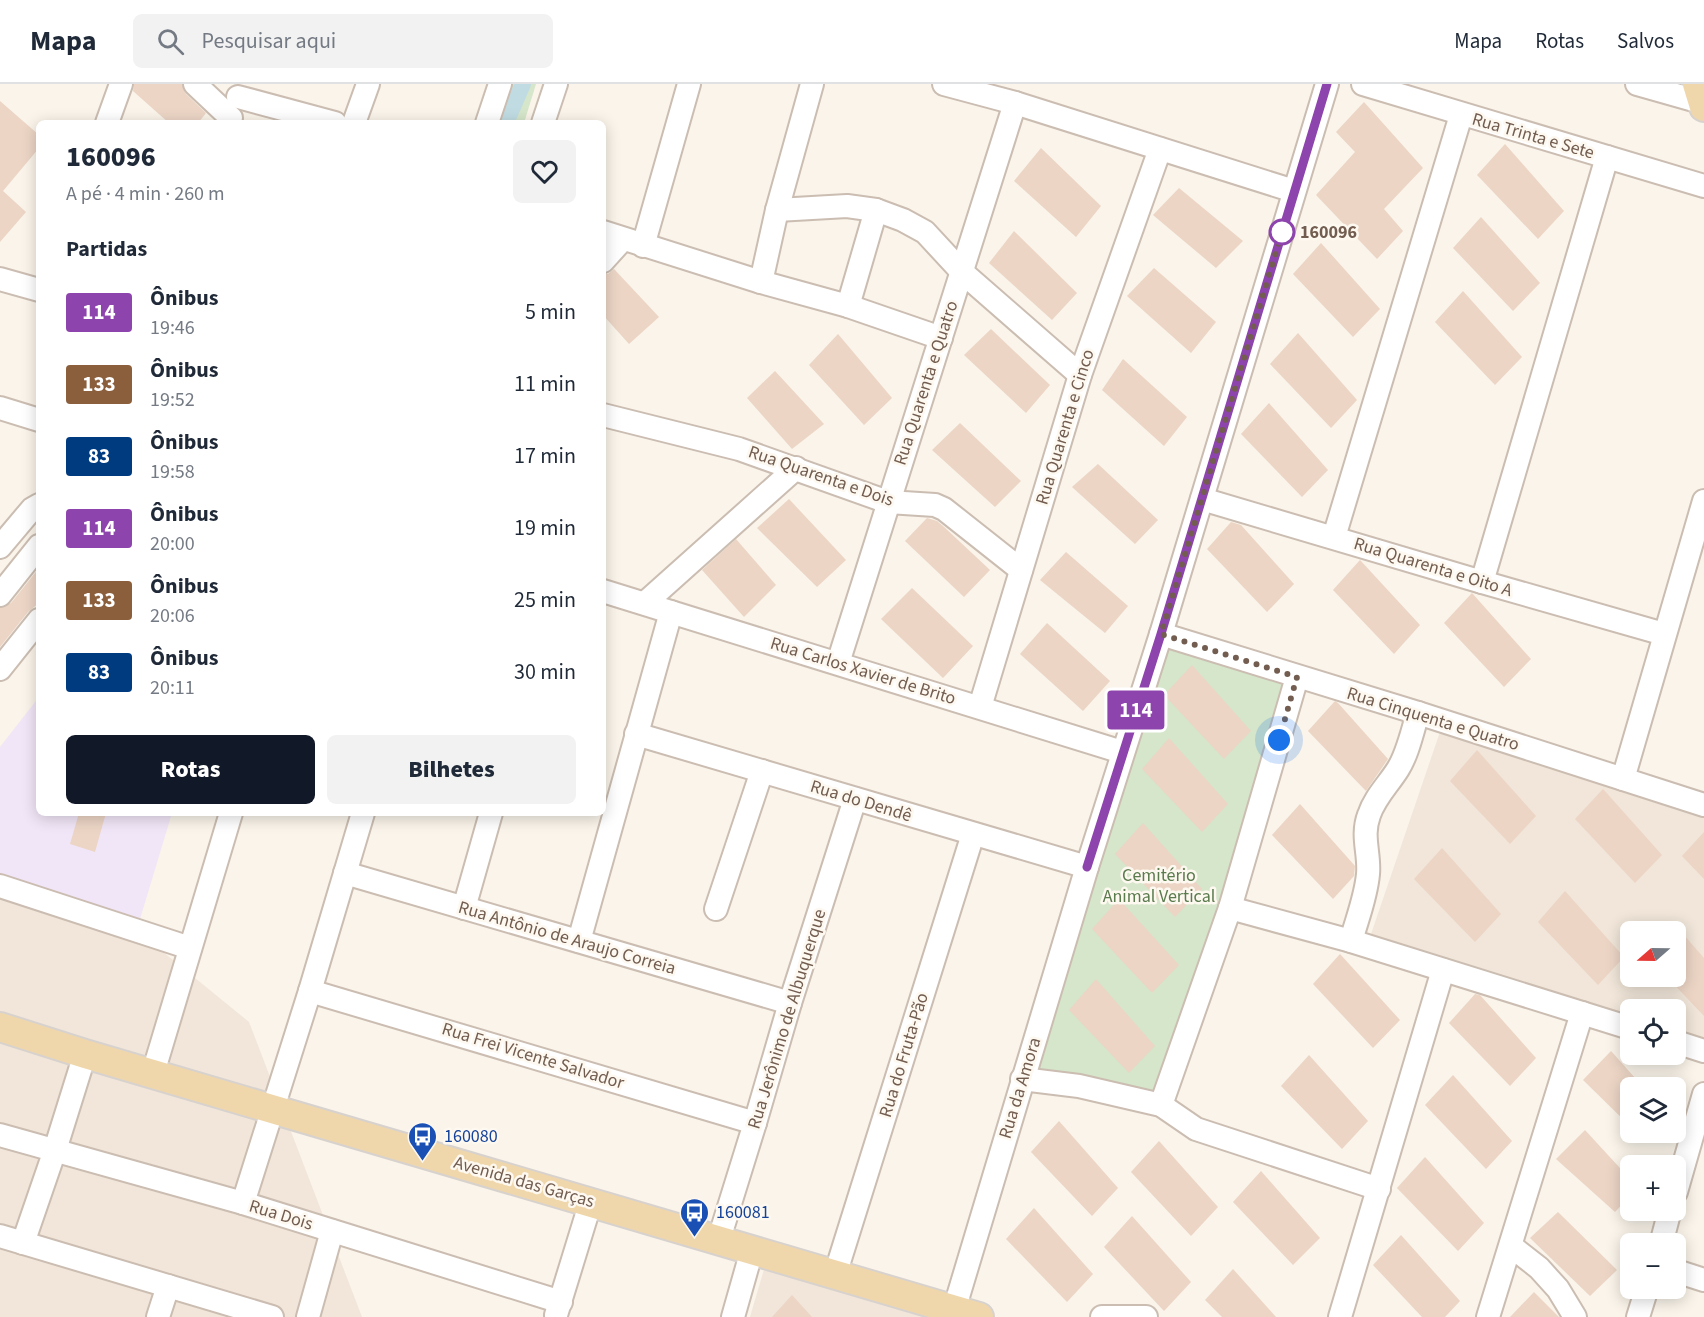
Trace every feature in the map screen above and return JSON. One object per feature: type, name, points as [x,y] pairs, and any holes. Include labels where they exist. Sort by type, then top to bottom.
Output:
[{"type":"main road","name":"Avenida das Garças","points":[[0,1027],[967,1313]]},
{"type":"street","points":[[108,120],[120,84]]},
{"type":"street","points":[[195,84],[230,120],[240,90],[326,120]]},
{"type":"street","points":[[355,120],[368,84]]},
{"type":"street","points":[[488,120],[500,84]]},
{"type":"street","points":[[544,120],[556,84]]},
{"type":"street","points":[[606,258],[623,239],[689,84]]},
{"type":"street","points":[[761,282],[777,210],[813,84]]},
{"type":"street","points":[[944,84],[1015,103],[1294,191]]},
{"type":"street","name":"Rua da Amora","points":[[967,1313],[1022,1079],[1122,752],[1161,634],[1327,84]]},
{"type":"street","points":[[1637,84],[1702,99]]},
{"type":"street","name":"Rua Trinta e Sete","points":[[1375,86],[1461,115],[1704,186]]},
{"type":"street","name":"Rua Quarenta e Quatro","points":[[837,663],[1015,103]]},
{"type":"street","points":[[1334,537],[1461,115]]},
{"type":"street","name":"Rua Quarenta e Cinco","points":[[980,707],[1080,375],[1160,149]]},
{"type":"street","points":[[1482,582],[1607,157]]},
{"type":"street","points":[[777,210],[847,206],[876,210],[903,220],[925,232],[962,272],[1080,375]]},
{"type":"street","points":[[848,306],[876,210]]},
{"type":"street","points":[[623,239],[761,282],[848,306],[941,338]]},
{"type":"street","points":[[0,279],[36,289]]},
{"type":"street","points":[[0,408],[36,419]]},
{"type":"street","name":"Rua Quarenta e Dois","points":[[606,417],[739,449],[888,502],[935,505],[944,509],[1021,570]]},
{"type":"street","points":[[645,603],[796,468]]},
{"type":"street","name":"Rua Quarenta e Oito A","points":[[1202,499],[1664,634]]},
{"type":"street","points":[[1623,779],[1704,501]]},
{"type":"street","points":[[13,533],[36,507]]},
{"type":"street","points":[[0,595],[36,553]]},
{"type":"street","name":"Rua Carlos Xavier de Brito","points":[[606,592],[1122,752]]},
{"type":"street","points":[[579,941],[671,612]]},
{"type":"street","points":[[0,669],[36,624]]},
{"type":"street","name":"Rua Cinquenta e Quatro","points":[[1161,634],[1418,713],[1704,805]]},
{"type":"street","points":[[1161,1105],[1230,908],[1297,677]]},
{"type":"street","points":[[1351,941],[1367,885],[1369,870],[1365,834],[1368,817],[1377,797],[1398,770],[1418,713]]},
{"type":"street","name":"Rua do Dendê","points":[[636,734],[1087,867]]},
{"type":"street","points":[[716,909],[762,771]]},
{"type":"street","name":"Rua Jerônimo de Albuquerque","points":[[719,1239],[790,1003],[855,799]]},
{"type":"street","points":[[153,1073],[230,816]]},
{"type":"street","points":[[243,1203],[362,816]]},
{"type":"street","points":[[464,908],[491,816]]},
{"type":"street","name":"Rua do Fruta-Pão","points":[[835,1275],[973,834]]},
{"type":"street","name":"Rua Antônio de Araujo Correia","points":[[345,873],[790,1003]]},
{"type":"street","points":[[0,886],[190,948]]},
{"type":"street","points":[[1230,908],[1351,941],[1620,1025]]},
{"type":"street","points":[[1340,1317],[1443,970]]},
{"type":"street","name":"Rua Frei Vicente Salvador","points":[[310,991],[755,1123]]},
{"type":"street","points":[[1488,1317],[1582,1013]]},
{"type":"street","points":[[1686,1045],[1704,1051]]},
{"type":"street","points":[[23,1243],[85,1054]]},
{"type":"street","points":[[1022,1079],[1079,1086],[1161,1105],[1196,1128],[1379,1189]]},
{"type":"street","points":[[1686,1167],[1697,1139],[1704,1094]]},
{"type":"street","name":"Rua Dois","points":[[0,1135],[332,1230],[557,1312]]},
{"type":"street","points":[[557,1312],[591,1201]]},
{"type":"street","points":[[308,1317],[332,1230]]},
{"type":"street","points":[[0,1236],[272,1317]]},
{"type":"street","points":[[1511,1246],[1546,1275],[1558,1289],[1575,1317]]},
{"type":"street","points":[[734,1317],[752,1250]]},
{"type":"street","points":[[1686,1274],[1704,1280]]},
{"type":"street","points":[[158,1317],[168,1286]]},
{"type":"street","points":[[1638,1317],[1644,1299]]},
{"type":"street","points":[[1102,1317],[1146,1317]]},
{"type":"shaded area","points":[[36,701],[36,816],[171,816],[137,929],[0,886],[0,747]]},
{"type":"shaded area","points":[[1441,729],[1704,810],[1704,1039],[1686,1033],[1686,999],[1620,999],[1620,1014],[1369,940]]},
{"type":"shaded area","points":[[0,819],[249,1022],[362,1317],[0,1317]]},
{"type":"shaded area","points":[[765,1266],[931,1317],[750,1317]]},
{"type":"green space","points":[[500,84],[536,84],[525,120],[489,120]]},
{"type":"green space","name":"Cemitério Animal Vertical","points":[[1161,634],[1297,677],[1161,1105],[1022,1079]]},
{"type":"building","points":[[134,84],[182,84],[186,94],[206,113],[200,120],[166,120],[133,91]]},
{"type":"building","points":[[0,101],[36,132],[36,152],[3,191],[26,212],[0,242]]},
{"type":"building","points":[[1364,102],[1423,168],[1384,209],[1403,231],[1377,259],[1316,195],[1355,152],[1336,132]]},
{"type":"building","points":[[1505,144],[1564,211],[1538,239],[1477,175]]},
{"type":"building","points":[[1041,148],[1101,206],[1076,237],[1014,181]]},
{"type":"building","points":[[1179,188],[1243,241],[1216,268],[1153,215]]},
{"type":"building","points":[[1481,217],[1540,283],[1513,311],[1453,248]]},
{"type":"building","points":[[1014,231],[1077,293],[1052,320],[989,263]]},
{"type":"building","points":[[1321,243],[1380,309],[1353,337],[1293,274]]},
{"type":"building","points":[[1154,268],[1216,322],[1191,353],[1127,296]]},
{"type":"building","points":[[614,269],[659,317],[629,344],[606,318],[606,274]]},
{"type":"building","points":[[1463,291],[1522,357],[1495,385],[1435,322]]},
{"type":"building","points":[[991,329],[1050,385],[1026,413],[964,355]]},
{"type":"building","points":[[1298,333],[1357,400],[1331,428],[1270,364]]},
{"type":"building","points":[[838,334],[892,398],[864,425],[809,365]]},
{"type":"building","points":[[1123,359],[1187,417],[1164,446],[1102,390]]},
{"type":"building","points":[[775,371],[824,424],[792,449],[747,398]]},
{"type":"building","points":[[1269,403],[1328,470],[1302,497],[1241,434]]},
{"type":"building","points":[[960,423],[1021,481],[995,507],[932,450]]},
{"type":"building","points":[[1098,464],[1158,520],[1135,544],[1072,487]]},
{"type":"building","points":[[789,499],[846,560],[817,587],[757,528]]},
{"type":"building","points":[[927,518],[937,521],[990,570],[964,597],[905,541]]},
{"type":"building","points":[[1231,522],[1241,525],[1294,584],[1267,612],[1207,549]]},
{"type":"building","points":[[736,539],[776,585],[744,617],[702,570]]},
{"type":"building","points":[[1066,552],[1128,606],[1105,633],[1040,580]]},
{"type":"building","points":[[1360,560],[1420,625],[1394,654],[1333,590]]},
{"type":"building","points":[[36,572],[36,605],[0,647],[0,608],[11,603]]},
{"type":"building","points":[[912,588],[973,646],[943,678],[881,619]]},
{"type":"building","points":[[1472,593],[1531,659],[1504,687],[1444,623]]},
{"type":"building","points":[[1047,623],[1110,681],[1083,711],[1020,654]]},
{"type":"building","points":[[1192,665],[1251,731],[1224,759],[1164,695]]},
{"type":"building","points":[[1335,701],[1388,759],[1366,791],[1308,731]]},
{"type":"building","points":[[1169,738],[1228,804],[1202,832],[1142,769]]},
{"type":"building","points":[[1477,750],[1536,816],[1510,844],[1450,781]]},
{"type":"building","points":[[1603,789],[1662,855],[1635,883],[1575,819]]},
{"type":"building","points":[[1300,804],[1355,866],[1354,876],[1333,899],[1272,835]]},
{"type":"building","points":[[78,816],[105,816],[95,852],[70,844]]},
{"type":"building","points":[[1143,823],[1202,889],[1175,917],[1115,854]]},
{"type":"building","points":[[1704,832],[1704,879],[1682,856]]},
{"type":"building","points":[[1442,848],[1501,914],[1475,942],[1414,879]]},
{"type":"building","points":[[1565,891],[1620,953],[1620,961],[1598,985],[1538,922]]},
{"type":"building","points":[[1119,899],[1179,965],[1152,993],[1092,929]]},
{"type":"building","points":[[1686,937],[1704,958],[1704,1016],[1676,987],[1686,987]]},
{"type":"building","points":[[1340,954],[1400,1020],[1373,1048],[1313,984]]},
{"type":"building","points":[[1096,979],[1155,1046],[1129,1073],[1069,1010]]},
{"type":"building","points":[[1475,994],[1480,995],[1536,1058],[1510,1086],[1449,1023]]},
{"type":"building","points":[[1611,1051],[1620,1061],[1620,1065],[1623,1065],[1634,1077],[1620,1077],[1620,1116],[1583,1080]]},
{"type":"building","points":[[1309,1055],[1368,1121],[1342,1149],[1281,1086]]},
{"type":"building","points":[[1453,1075],[1512,1141],[1486,1169],[1425,1105]]},
{"type":"building","points":[[1059,1121],[1118,1188],[1092,1216],[1031,1152]]},
{"type":"building","points":[[1585,1130],[1620,1168],[1620,1207],[1615,1212],[1556,1159]]},
{"type":"building","points":[[1159,1141],[1218,1207],[1191,1236],[1131,1172]]},
{"type":"building","points":[[1425,1157],[1484,1223],[1458,1251],[1397,1188]]},
{"type":"building","points":[[1261,1171],[1320,1238],[1293,1265],[1233,1202]]},
{"type":"building","points":[[1034,1208],[1093,1274],[1067,1302],[1006,1239]]},
{"type":"building","points":[[1558,1212],[1617,1270],[1590,1296],[1530,1238]]},
{"type":"building","points":[[1132,1216],[1191,1282],[1164,1311],[1104,1247]]},
{"type":"building","points":[[1401,1235],[1460,1301],[1445,1317],[1422,1317],[1373,1265]]},
{"type":"building","points":[[1233,1269],[1276,1317],[1222,1317],[1205,1300]]},
{"type":"building","points":[[1534,1292],[1559,1317],[1510,1317]]},
{"type":"building","points":[[792,1295],[812,1317],[772,1317]]},
{"type":"waterway","points":[[507,120],[523,84]]},
{"type":"bus line","name":"114","points":[[1087,867],[1161,634],[1327,84]]},
{"type":"place","name":"160096","points":[[1282,232]]},
{"type":"place","name":"160080","points":[[423,1162]]},
{"type":"place","name":"160081","points":[[695,1238]]},
{"type":"route","points":[[1279,740],[1297,677],[1161,634],[1282,232]]}]
